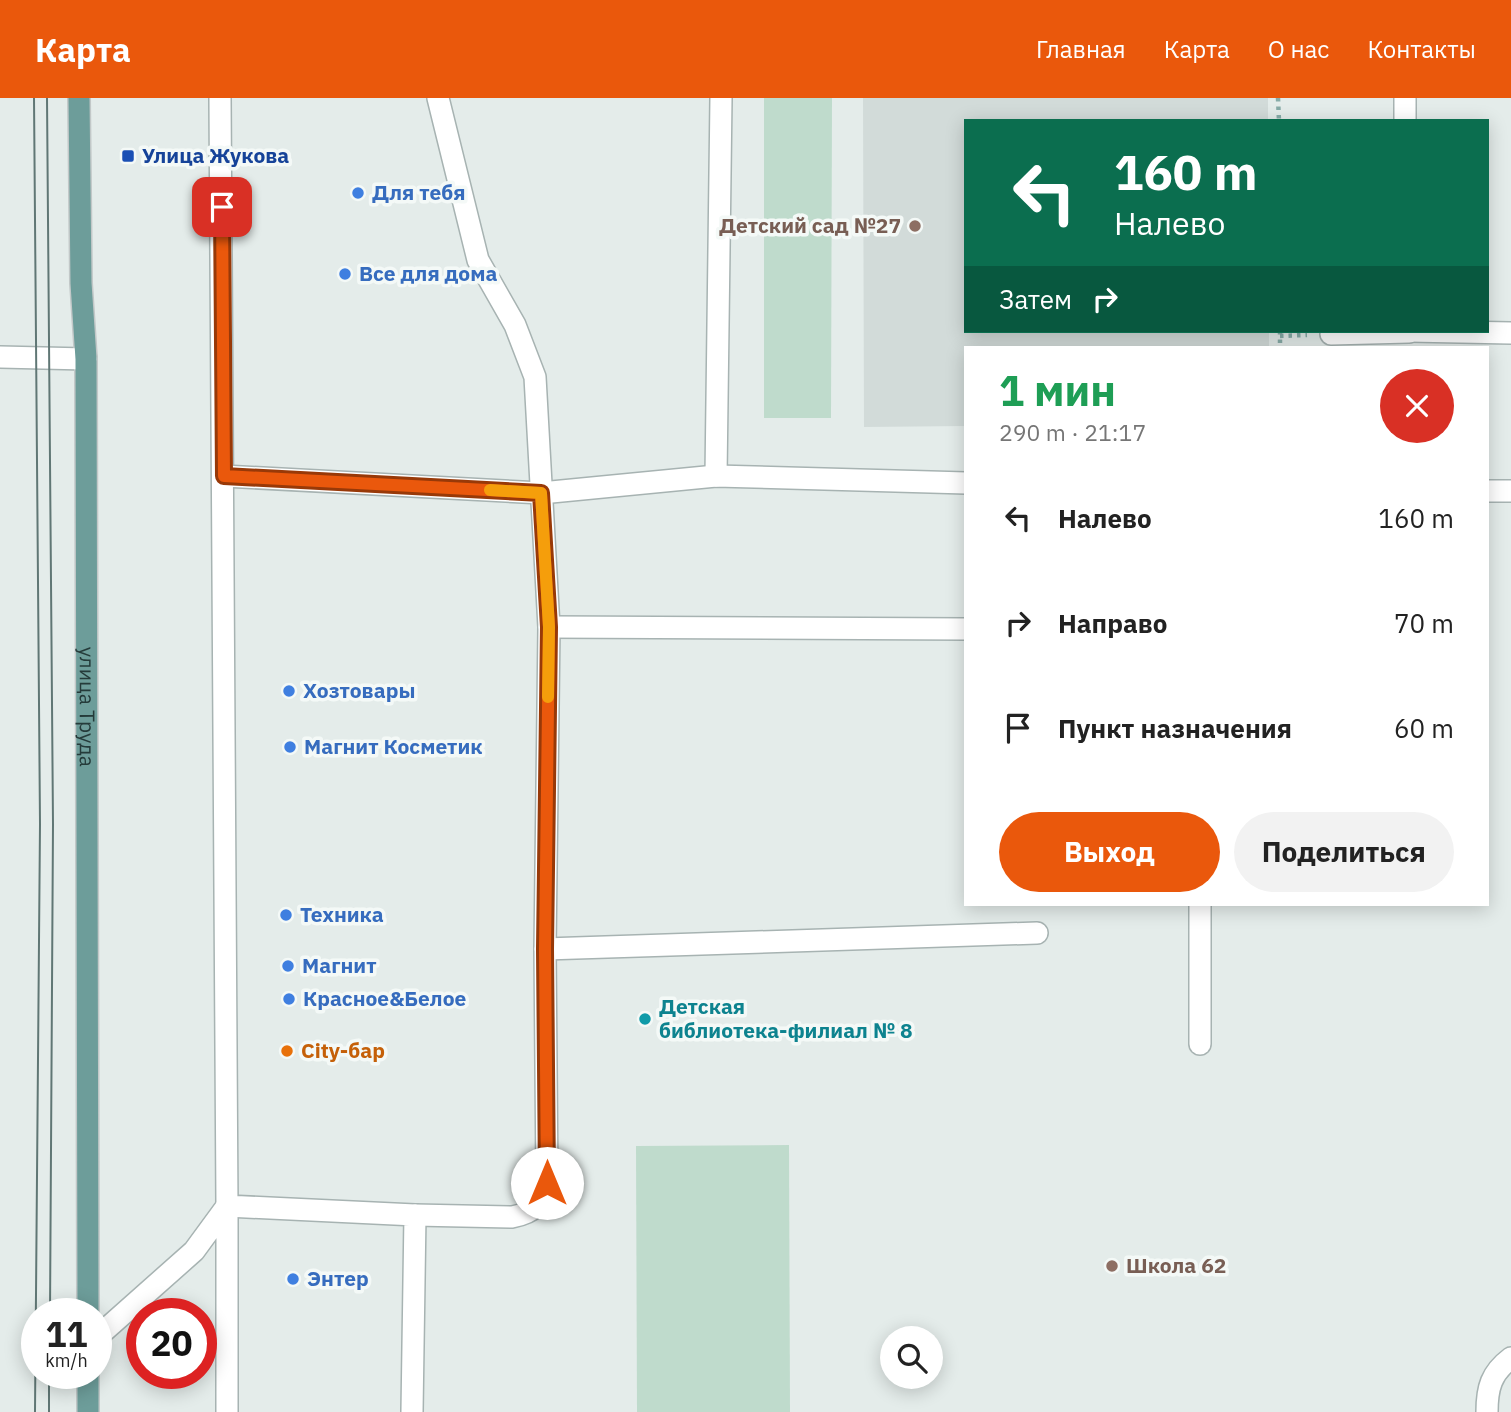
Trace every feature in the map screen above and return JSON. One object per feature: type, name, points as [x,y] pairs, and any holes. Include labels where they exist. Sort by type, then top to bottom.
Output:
[{"type":"main road","name":"улица Труда","points":[[79,98],[80,283],[86,359],[88,1298]]},
{"type":"main road","points":[[88,1389],[88,1412]]},
{"type":"street","points":[[220,98],[227,1412]]},
{"type":"street","points":[[227,1206],[512,1217],[526,1215],[545,1196],[549,627],[535,377],[515,325],[478,260],[438,98]]},
{"type":"street","points":[[716,476],[720,98]]},
{"type":"street","points":[[1405,98],[1405,119]]},
{"type":"street","points":[[1331,334],[1357,333]]},
{"type":"street","points":[[1489,333],[1511,333]]},
{"type":"street","points":[[0,357],[86,359]]},
{"type":"street","points":[[224,476],[541,493],[716,476],[964,483]]},
{"type":"street","points":[[1489,491],[1511,491]]},
{"type":"street","points":[[549,627],[964,629]]},
{"type":"street","points":[[1200,906],[1200,1044]]},
{"type":"street","points":[[545,949],[1037,933]]},
{"type":"street","points":[[112,1324],[194,1251],[227,1206]]},
{"type":"street","points":[[412,1412],[415,1215]]},
{"type":"street","points":[[1487,1412],[1490,1381],[1498,1368],[1511,1358]]},
{"type":"path","points":[[1278,98],[1279,119]]},
{"type":"shaded area","name":"Детский сад №27","points":[[863,98],[1268,98],[1268,119],[964,119],[964,333],[1269,333],[1269,346],[964,346],[964,426],[864,427]]},
{"type":"green space","points":[[764,98],[832,98],[831,418],[764,418]]},
{"type":"green space","points":[[789,1145],[790,1412],[637,1412],[636,1146]]},
{"type":"tram line","points":[[34,98],[40,824],[35,1412]]},
{"type":"tram line","points":[[47,98],[53,824],[50,1298]]},
{"type":"tram line","points":[[49,1389],[49,1412]]},
{"type":"slow traffic","points":[[490,490],[541,493],[549,627],[548,697]]},
{"type":"place","name":"Улица Жукова","points":[[128,156]]},
{"type":"place","name":"Для тебя","points":[[358,193]]},
{"type":"place","name":"Детский сад №27","points":[[915,226]]},
{"type":"place","name":"Все для дома","points":[[345,274]]},
{"type":"place","name":"Хозтовары","points":[[289,691]]},
{"type":"place","name":"Магнит Косметик","points":[[290,747]]},
{"type":"place","name":"Техника","points":[[286,915]]},
{"type":"place","name":"Магнит","points":[[288,966]]},
{"type":"place","name":"Красное&Белое","points":[[289,999]]},
{"type":"place","name":"Детская библиотека-филиал № 8","points":[[645,1019]]},
{"type":"place","name":"City-бар","points":[[287,1051]]},
{"type":"place","name":"Школа 62","points":[[1112,1266]]},
{"type":"place","name":"Энтер","points":[[293,1279]]},
{"type":"route","points":[[222,207],[224,476],[541,493],[549,627],[545,949],[547,1183]]}]
